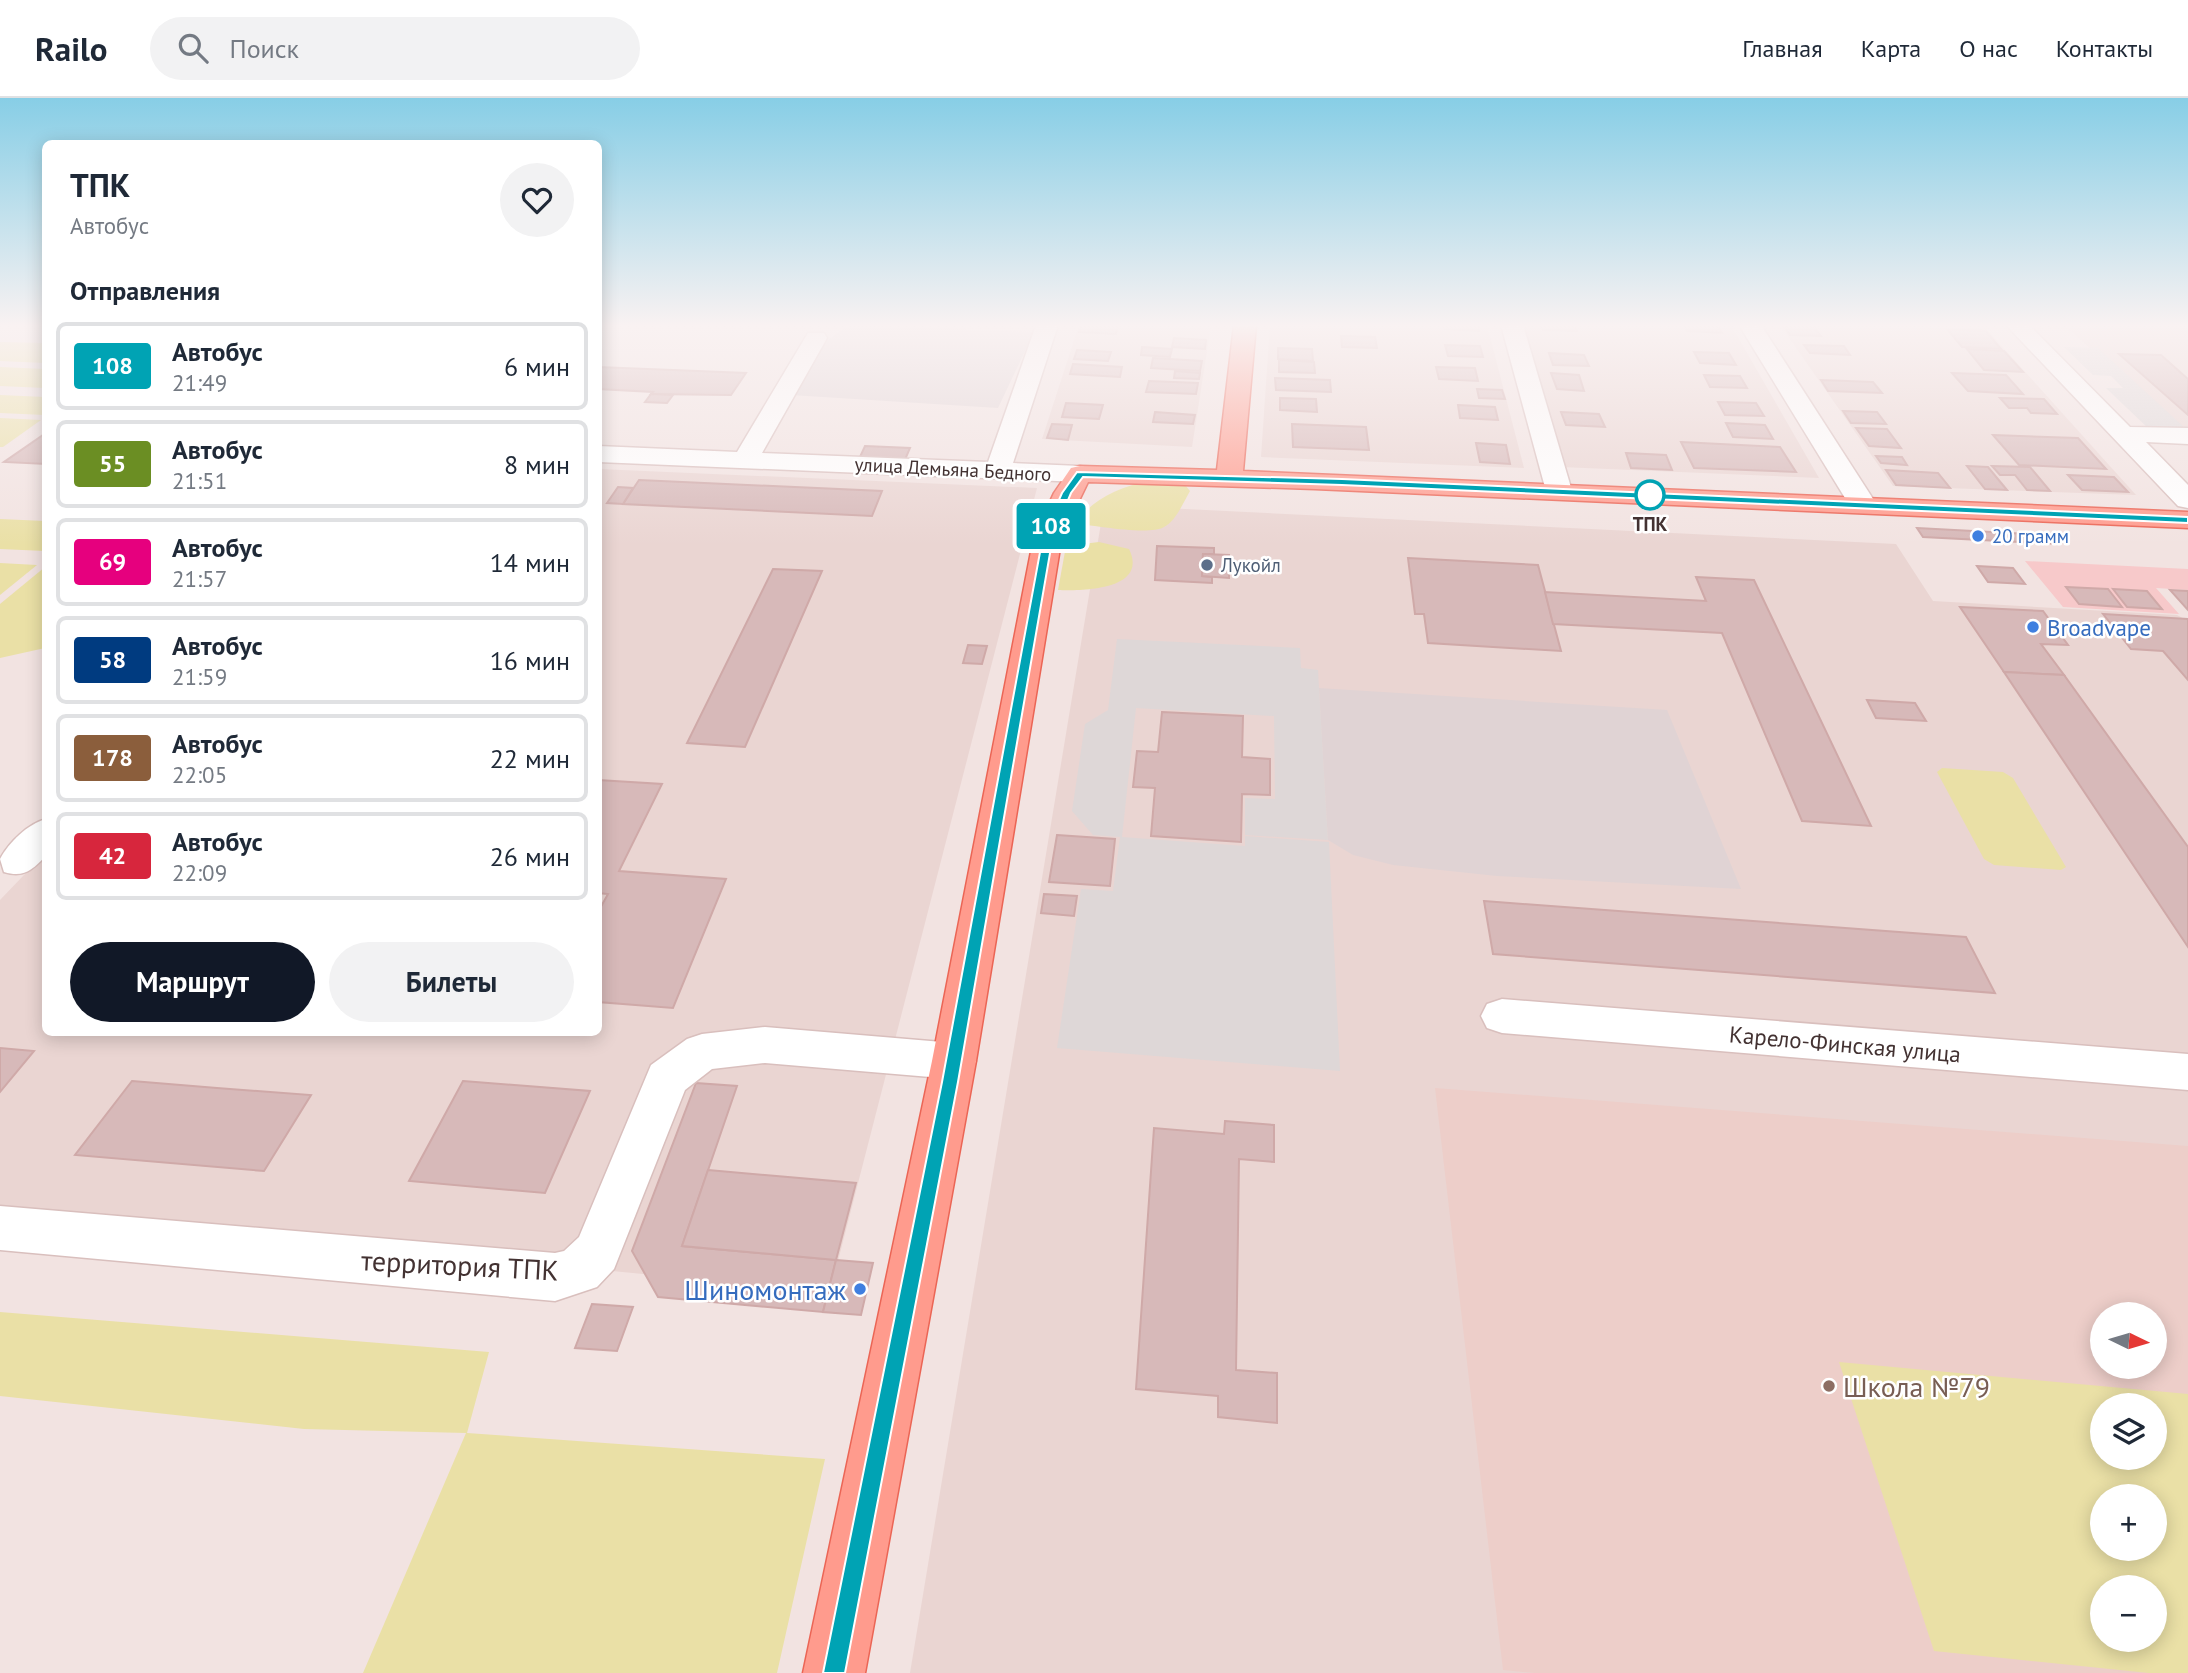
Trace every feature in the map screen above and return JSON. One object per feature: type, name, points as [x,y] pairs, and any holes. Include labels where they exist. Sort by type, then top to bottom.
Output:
[{"type":"main road","points":[[1229,478],[1237,398]]},
{"type":"main road","points":[[834,1673],[954,1061],[1048,536],[1066,493],[1080,474]]},
{"type":"main road","name":"улица Демьяна Бедного","points":[[1080,474],[1559,491],[2188,520]]},
{"type":"street","points":[[745,460],[781,398]]},
{"type":"street","points":[[998,470],[1022,398]]},
{"type":"street","points":[[1533,398],[1559,491]]},
{"type":"street","points":[[1797,398],[1863,505]]},
{"type":"street","points":[[2088,398],[2188,500]]},
{"type":"street","points":[[2123,434],[2188,436]]},
{"type":"street","name":"улица Демьяна Бедного","points":[[602,453],[1080,474]]},
{"type":"street","points":[[17,862],[42,836]]},
{"type":"street","name":"Карело-Финская улица","points":[[1502,1016],[2188,1072]]},
{"type":"street","name":"территория ТПК","points":[[0,1228],[555,1277],[579,1270],[597,1253],[667,1078],[702,1052],[765,1045],[954,1061]]},
{"type":"shaded area","points":[[0,398],[42,398],[42,415],[0,413]]},
{"type":"shaded area","points":[[847,398],[1002,398],[998,408]]},
{"type":"shaded area","points":[[1055,398],[1200,398],[1192,447],[1042,439]]},
{"type":"shaded area","points":[[1265,398],[1506,398],[1524,468],[1261,457]]},
{"type":"shaded area","points":[[1542,398],[1773,398],[1819,478],[1561,467]]},
{"type":"shaded area","points":[[1832,398],[2049,398],[2136,495],[1893,486]]},
{"type":"shaded area","points":[[2117,398],[2153,398],[2186,429],[2148,428]]},
{"type":"shaded area","points":[[2146,398],[2188,398],[2188,431],[2181,430]]},
{"type":"shaded area","points":[[0,418],[41,420],[0,447]]},
{"type":"shaded area","points":[[602,469],[1037,488],[830,1292],[0,1212],[0,900],[42,856],[42,1036],[602,1036]]},
{"type":"shaded area","points":[[1147,481],[1185,485],[1190,491],[1176,516],[1164,527],[1134,530],[1075,524],[1089,508],[1106,496]]},
{"type":"shaded area","points":[[1104,505],[1896,544],[1933,601],[2177,615],[2188,621],[2188,1673],[910,1673]]},
{"type":"shaded area","points":[[0,519],[42,521],[42,551],[0,549]]},
{"type":"shaded area","points":[[1099,542],[1129,549],[1133,563],[1130,573],[1110,585],[1082,590],[1058,590],[1066,546]]},
{"type":"shaded area","points":[[2025,561],[2188,569],[2188,590],[2156,588],[2179,614],[2063,607]]},
{"type":"shaded area","points":[[0,563],[37,565],[0,595]]},
{"type":"shaded area","points":[[42,569],[42,649],[0,658],[0,604]]},
{"type":"shaded area","points":[[1117,639],[1300,648],[1301,668],[1318,670],[1328,840],[1245,835],[1245,798],[1275,799],[1274,716],[1136,708],[1122,837],[1245,846],[1245,836],[1329,842],[1340,1071],[1057,1048],[1081,889],[1113,891],[1120,837],[1093,835],[1072,811],[1085,724],[1108,710]]},
{"type":"shaded area","points":[[1319,688],[1667,710],[1741,889],[1497,876],[1393,865],[1353,855],[1328,840]]},
{"type":"shaded area","points":[[1942,768],[2003,772],[2013,778],[2066,867],[2061,870],[1994,865],[1984,859],[1937,772]]},
{"type":"shaded area","name":"Школа №79","points":[[1435,1088],[2188,1146],[2188,1673],[1535,1673],[1503,1670]]},
{"type":"shaded area","points":[[0,1312],[489,1352],[467,1433],[825,1459],[777,1673],[363,1673],[466,1433],[304,1429],[0,1396]]},
{"type":"shaded area","points":[[1839,1362],[2188,1394],[2188,1673],[2149,1673],[1934,1651]]},
{"type":"building","points":[[648,398],[670,398],[667,403],[645,402]]},
{"type":"building","points":[[1280,398],[1316,399],[1317,412],[1280,410]]},
{"type":"building","points":[[2000,398],[2044,399],[2057,414],[2031,413],[2027,408],[2009,408]]},
{"type":"building","points":[[2169,398],[2188,398],[2188,415]]},
{"type":"building","points":[[1718,402],[1756,403],[1764,416],[1725,415]]},
{"type":"building","points":[[1066,403],[1103,405],[1099,419],[1062,417]]},
{"type":"building","points":[[1458,405],[1495,407],[1498,420],[1460,418]]},
{"type":"building","points":[[1843,411],[1877,412],[1886,424],[1851,423]]},
{"type":"building","points":[[1155,412],[1195,415],[1193,424],[1153,422]]},
{"type":"building","points":[[1561,412],[1599,414],[1605,427],[1566,425]]},
{"type":"building","points":[[1726,423],[1765,425],[1773,439],[1733,437]]},
{"type":"building","points":[[1052,424],[1072,425],[1068,440],[1047,438]]},
{"type":"building","points":[[1292,424],[1366,427],[1369,450],[1293,447]]},
{"type":"building","points":[[1856,428],[1887,429],[1901,448],[1869,446]]},
{"type":"building","points":[[1993,435],[2078,438],[2106,469],[2019,465]]},
{"type":"building","points":[[42,436],[42,464],[4,462]]},
{"type":"building","points":[[1681,442],[1780,447],[1796,472],[1694,468]]},
{"type":"building","points":[[1476,443],[1506,445],[1510,464],[1480,462]]},
{"type":"building","points":[[865,446],[910,448],[904,462],[859,459]]},
{"type":"building","points":[[1626,453],[1666,455],[1672,470],[1631,468]]},
{"type":"building","points":[[1876,456],[1902,457],[1907,465],[1881,463]]},
{"type":"building","points":[[1967,466],[1988,467],[2007,490],[1985,489]]},
{"type":"building","points":[[1992,466],[2030,467],[2050,491],[2027,490],[2015,475],[2000,475]]},
{"type":"building","points":[[1886,470],[1938,473],[1950,488],[1896,485]]},
{"type":"building","points":[[2068,475],[2114,477],[2128,492],[2082,490]]},
{"type":"building","points":[[639,480],[882,491],[872,516],[623,504]]},
{"type":"building","points":[[618,487],[633,488],[623,504],[607,503]]},
{"type":"building","points":[[1917,528],[2050,535],[2058,544],[1923,537]]},
{"type":"building","points":[[1157,546],[1214,548],[1214,554],[1203,554],[1202,576],[1212,577],[1212,583],[1155,580]]},
{"type":"building","points":[[1203,554],[1229,555],[1229,578],[1202,576]]},
{"type":"building","points":[[1408,558],[1538,565],[1561,651],[1428,643],[1424,614],[1415,614]]},
{"type":"building","points":[[1977,566],[2013,568],[2025,584],[1988,582]]},
{"type":"building","points":[[773,569],[822,571],[745,747],[687,743]]},
{"type":"building","points":[[1696,577],[1754,580],[1871,826],[1802,821],[1722,633],[1553,624],[1545,592],[1706,601]]},
{"type":"building","points":[[2066,587],[2108,589],[2122,607],[2079,604]]},
{"type":"building","points":[[2113,589],[2147,591],[2162,609],[2127,607]]},
{"type":"building","points":[[2170,590],[2188,591],[2188,610]]},
{"type":"building","points":[[1960,607],[2043,611],[2068,645],[2041,644],[2064,675],[2004,672]]},
{"type":"building","points":[[2103,614],[2188,619],[2188,680],[2163,651],[2131,649]]},
{"type":"building","points":[[968,645],[987,646],[982,664],[963,663]]},
{"type":"building","points":[[2004,672],[2064,675],[2188,847],[2188,947]]},
{"type":"building","points":[[1867,700],[1915,703],[1926,721],[1876,718]]},
{"type":"building","points":[[1162,712],[1243,716],[1242,757],[1270,759],[1270,795],[1242,794],[1241,842],[1151,836],[1155,788],[1133,787],[1137,751],[1158,752]]},
{"type":"building","points":[[602,780],[662,784],[619,871],[726,879],[673,1008],[602,1002],[602,905],[608,894],[602,893]]},
{"type":"building","points":[[1057,835],[1115,839],[1110,886],[1049,882]]},
{"type":"building","points":[[1044,894],[1077,896],[1074,916],[1041,913]]},
{"type":"building","points":[[1484,901],[1966,937],[1995,993],[1493,954]]},
{"type":"building","points":[[0,1048],[34,1051],[0,1092]]},
{"type":"building","points":[[132,1081],[311,1095],[264,1171],[75,1155]]},
{"type":"building","points":[[463,1081],[590,1091],[545,1193],[409,1181]]},
{"type":"building","points":[[696,1083],[737,1086],[682,1246],[836,1260],[823,1312],[658,1297],[632,1251]]},
{"type":"building","points":[[1225,1121],[1274,1125],[1274,1162],[1239,1159],[1236,1370],[1277,1373],[1277,1423],[1218,1417],[1218,1396],[1136,1389],[1154,1128],[1224,1134]]},
{"type":"building","points":[[708,1170],[856,1183],[836,1260],[682,1246]]},
{"type":"building","points":[[836,1260],[873,1263],[861,1315],[823,1312]]},
{"type":"building","points":[[592,1304],[633,1307],[617,1351],[575,1348]]},
{"type":"bus line","name":"108","points":[[834,1673],[950,1082],[1048,536],[1066,493],[1080,474],[1585,492],[2188,520]]},
{"type":"place","name":"ТПК","points":[[1650,495]]},
{"type":"place","name":"20 грамм","points":[[1978,536]]},
{"type":"place","name":"Лукойл","points":[[1207,565]]},
{"type":"place","name":"Broadvape","points":[[2033,627]]},
{"type":"place","name":"Шиномонтаж","points":[[860,1289]]},
{"type":"place","name":"Школа №79","points":[[1829,1386]]}]
